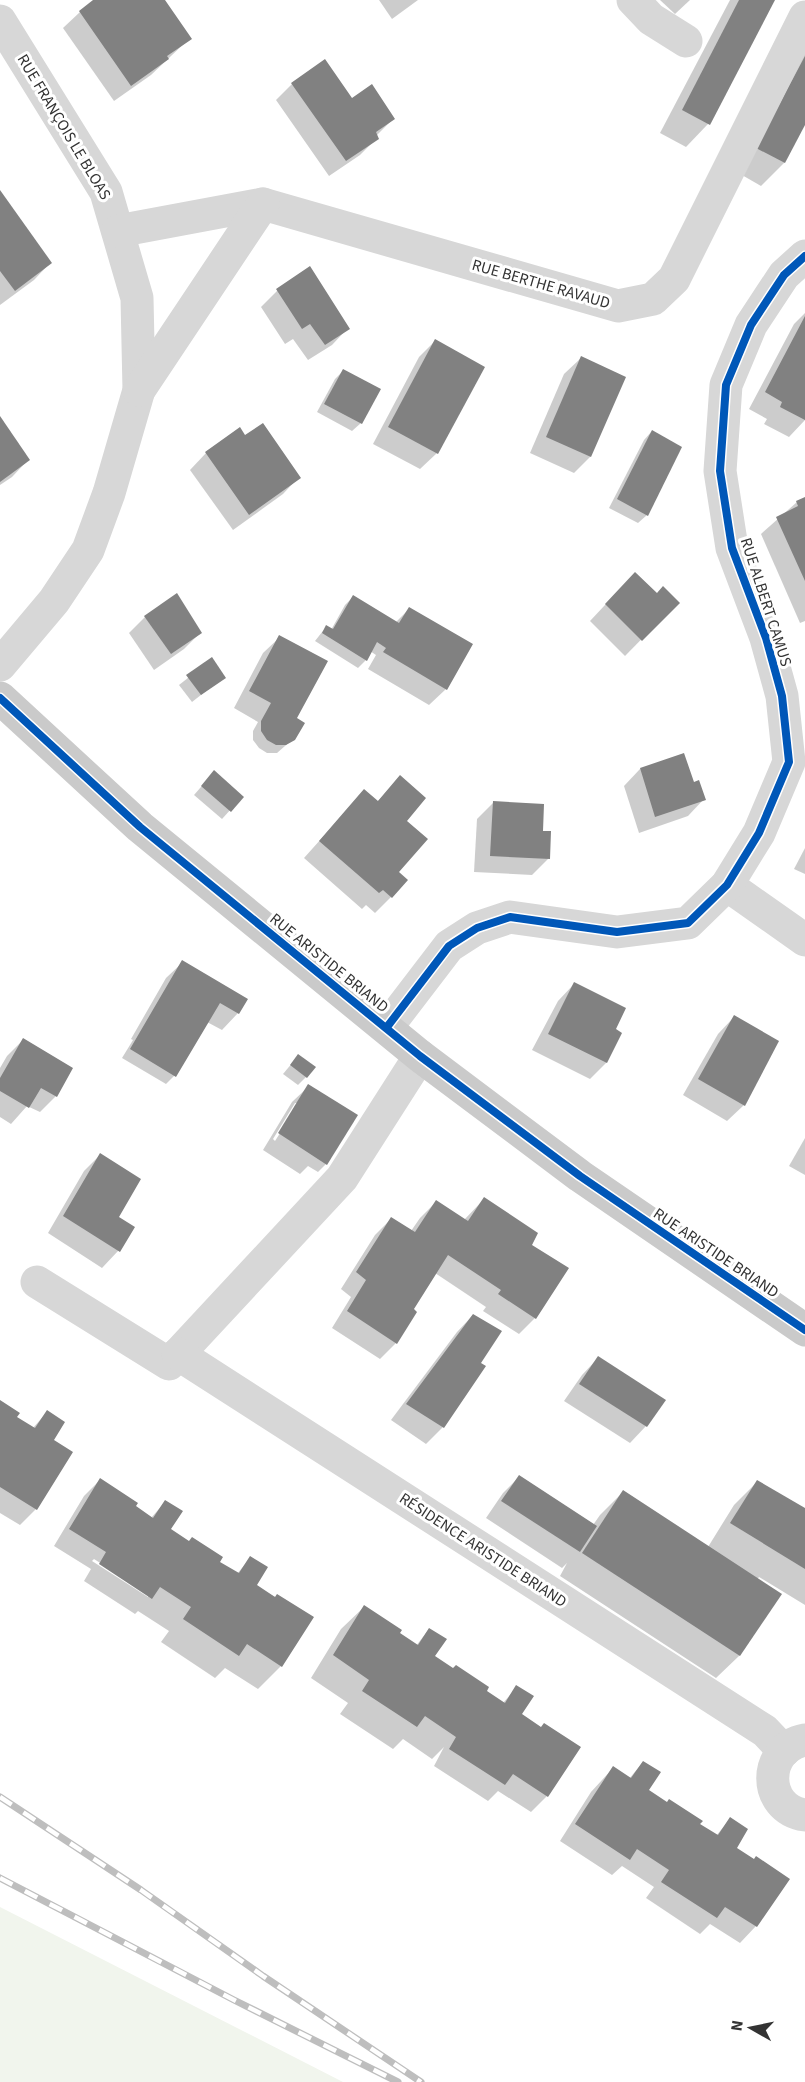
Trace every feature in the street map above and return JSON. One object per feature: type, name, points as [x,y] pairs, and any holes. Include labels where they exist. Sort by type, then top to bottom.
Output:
[{"type":"main road","name":"RUE ARISTIDE BRIAND","points":[[0,698],[140,827],[420,1056],[580,1176],[805,1330]]},
{"type":"street","points":[[633,0],[651,19],[686,41]]},
{"type":"street","name":"RUE BERTHE RAVAUD","points":[[118,231],[263,204],[618,306],[653,299],[674,279],[805,17]]},
{"type":"street","name":"RUE FRANÇOIS LE BLOAS","points":[[0,21],[106,192],[137,298],[139,390],[109,493],[88,550],[54,601],[0,665]]},
{"type":"street","points":[[139,390],[263,204]]},
{"type":"street","name":"RUE ALBERT CAMUS","points":[[387,1027],[449,946],[477,928],[510,917],[617,932],[688,923],[727,885],[759,833],[789,762],[782,696],[766,638],[732,548],[720,471],[726,386],[750,325],[784,275],[805,256]]},
{"type":"street","points":[[727,885],[805,940]]},
{"type":"street","points":[[38,1282],[169,1364],[342,1178],[420,1056]]},
{"type":"street","name":"RÉSIDENCE ARISTIDE BRIAND","points":[[178,1354],[765,1731],[794,1745],[773,1766],[772,1780],[777,1796],[787,1808],[805,1815]]},
{"type":"shaded area","points":[[0,1907],[343,2082],[0,2082]]},
{"type":"building","points":[[93,0],[165,0],[192,39],[167,56],[169,59],[131,86],[79,11]]},
{"type":"building","points":[[739,0],[775,0],[710,125],[682,110]]},
{"type":"building","points":[[805,56],[805,125],[785,163],[756,148]]},
{"type":"building","points":[[325,59],[352,98],[372,84],[395,119],[376,132],[379,139],[346,161],[291,83]]},
{"type":"building","points":[[0,190],[52,263],[15,291],[0,271]]},
{"type":"building","points":[[310,266],[350,329],[325,345],[310,324],[302,329],[276,289]]},
{"type":"building","points":[[805,316],[805,420],[780,407],[782,402],[765,392]]},
{"type":"building","points":[[435,339],[485,367],[438,454],[388,427]]},
{"type":"building","points":[[581,356],[626,377],[591,457],[546,437]]},
{"type":"building","points":[[343,369],[381,389],[362,424],[324,404]]},
{"type":"building","points":[[0,416],[30,460],[0,482]]},
{"type":"building","points":[[263,423],[301,478],[249,515],[205,452],[240,427],[245,435]]},
{"type":"building","points":[[652,430],[682,447],[648,516],[617,499]]},
{"type":"building","points":[[805,497],[805,581],[776,517],[798,506],[796,501]]},
{"type":"building","points":[[635,572],[657,593],[663,586],[680,603],[642,641],[605,604]]},
{"type":"building","points":[[177,593],[202,633],[171,654],[144,616]]},
{"type":"building","points":[[353,595],[399,623],[409,607],[473,644],[447,690],[383,652],[386,648],[377,642],[367,661],[322,633],[326,625],[333,629]]},
{"type":"building","points":[[279,635],[328,661],[297,718],[305,723],[295,740],[286,745],[276,745],[267,740],[261,731],[261,721],[271,703],[249,691]]},
{"type":"building","points":[[212,657],[226,678],[201,695],[186,675]]},
{"type":"building","points":[[684,753],[694,782],[699,780],[706,800],[655,817],[640,768]]},
{"type":"building","points":[[214,770],[244,797],[231,812],[201,786]]},
{"type":"building","points":[[400,775],[426,798],[407,821],[428,839],[399,872],[408,880],[392,898],[383,890],[379,893],[319,841],[364,789],[378,801]]},
{"type":"building","points":[[493,801],[544,804],[543,831],[551,831],[550,859],[490,856]]},
{"type":"building","points":[[182,960],[248,999],[239,1014],[220,1003],[176,1077],[130,1049]]},
{"type":"building","points":[[574,982],[626,1008],[616,1029],[622,1033],[607,1063],[548,1034]]},
{"type":"building","points":[[734,1015],[779,1041],[745,1106],[698,1079]]},
{"type":"building","points":[[23,1038],[73,1068],[57,1097],[41,1088],[29,1108],[0,1091],[0,1078]]},
{"type":"building","points":[[298,1054],[316,1067],[307,1078],[290,1065]]},
{"type":"building","points":[[308,1084],[358,1115],[327,1165],[278,1133]]},
{"type":"building","points":[[100,1153],[141,1179],[119,1217],[135,1227],[120,1252],[63,1216]]},
{"type":"building","points":[[484,1197],[538,1233],[532,1245],[569,1268],[536,1319],[498,1294],[501,1290],[448,1255],[414,1309],[417,1312],[397,1344],[347,1311],[366,1280],[356,1272],[391,1217],[415,1232],[436,1200],[468,1221]]},
{"type":"building","points":[[473,1314],[502,1331],[481,1363],[486,1366],[444,1428],[406,1404]]},
{"type":"building","points":[[598,1356],[666,1400],[647,1427],[579,1384]]},
{"type":"building","points":[[0,1400],[20,1413],[17,1417],[35,1428],[47,1410],[65,1422],[54,1440],[73,1452],[37,1510],[0,1487]]},
{"type":"building","points":[[519,1475],[597,1526],[580,1552],[501,1501]]},
{"type":"building","points":[[100,1478],[138,1503],[136,1506],[153,1518],[165,1500],[183,1511],[171,1529],[189,1541],[192,1537],[223,1557],[220,1562],[239,1573],[250,1556],[268,1567],[257,1585],[275,1597],[277,1594],[314,1617],[282,1667],[247,1644],[239,1656],[183,1619],[191,1607],[160,1587],[152,1599],[99,1564],[106,1552],[69,1529]]},
{"type":"building","points":[[757,1480],[805,1508],[805,1569],[730,1523]]},
{"type":"building","points":[[623,1490],[782,1594],[740,1656],[582,1553]]},
{"type":"building","points":[[364,1605],[402,1630],[400,1633],[418,1645],[429,1628],[447,1639],[435,1656],[453,1668],[456,1665],[489,1687],[487,1691],[505,1703],[516,1685],[534,1696],[522,1714],[541,1727],[544,1723],[581,1747],[548,1797],[513,1774],[505,1785],[449,1749],[456,1737],[425,1716],[417,1727],[362,1691],[369,1680],[333,1655]]},
{"type":"building","points":[[643,1761],[661,1772],[649,1790],[667,1802],[669,1799],[703,1821],[700,1824],[718,1835],[730,1817],[748,1829],[737,1848],[754,1859],[756,1856],[790,1879],[757,1927],[725,1907],[717,1918],[661,1882],[669,1870],[637,1849],[630,1860],[575,1824],[613,1766],[631,1778]]},
{"type":"railway","points":[[0,1797],[141,1890],[263,1976],[421,2082]]},
{"type":"railway","points":[[0,1878],[234,2000],[398,2082]]},
{"type":"cycle path","points":[[387,1027],[449,946],[477,928],[510,917],[617,932],[688,923],[727,885],[759,833],[789,762],[782,696],[766,638],[732,548],[720,471],[726,385],[751,325],[784,275],[805,256]]},
{"type":"cycle path","points":[[0,698],[140,827],[420,1056],[580,1176],[805,1330]]}]
